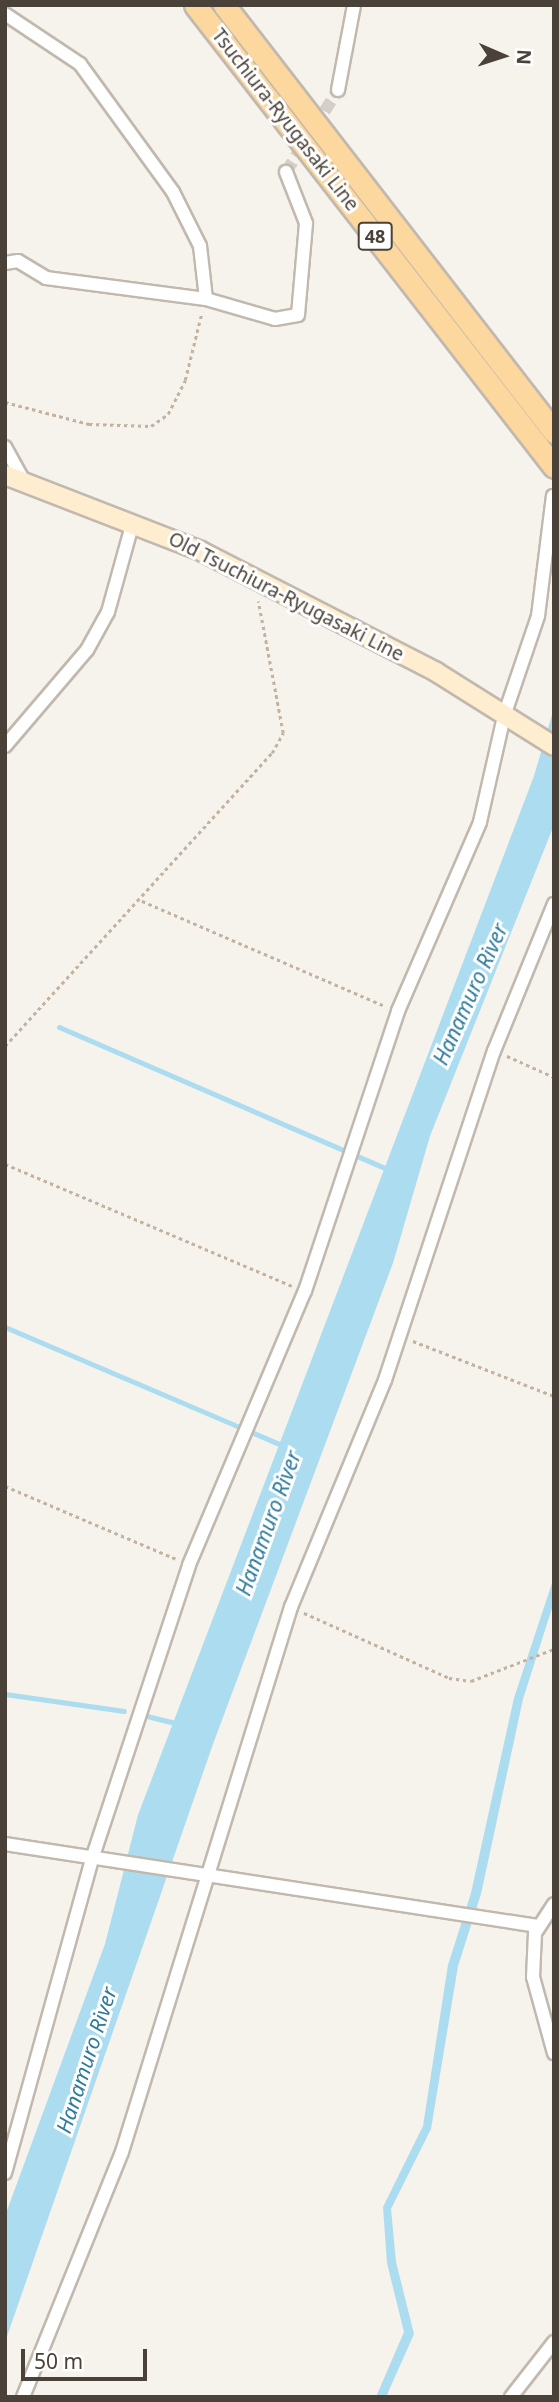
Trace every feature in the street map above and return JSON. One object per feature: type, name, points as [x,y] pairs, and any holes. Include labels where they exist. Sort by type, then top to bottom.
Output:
[{"type":"main road","name":"Tsuchiura-Ryugasaki Line","points":[[195,5],[554,467]]},
{"type":"main road","name":"Tsuchiura-Ryugasaki Line","points":[[224,5],[554,432]]},
{"type":"street","points":[[338,90],[354,5]]},
{"type":"street","points":[[5,14],[80,64],[173,192],[200,246],[206,299]]},
{"type":"street","points":[[5,263],[18,261],[46,278],[206,299],[275,318],[298,315],[306,223],[286,173]]},
{"type":"street","points":[[5,447],[24,481]]},
{"type":"street","name":"Old Tsuchiura-Ryugasaki Line","points":[[5,475],[133,522],[258,580],[436,672],[554,746]]},
{"type":"street","points":[[5,2173],[93,1856],[189,1565],[305,1291],[398,1011],[480,822],[538,616],[553,496]]},
{"type":"street","points":[[5,746],[87,650],[108,612],[133,522]]},
{"type":"street","points":[[23,2397],[122,2152],[206,1874],[291,1607],[400,1336],[494,1051],[554,904]]},
{"type":"street","points":[[5,1844],[538,1926]]},
{"type":"street","points":[[554,1904],[538,1926],[533,1977],[554,2053]]},
{"type":"street","points":[[514,2396],[554,2342]]},
{"type":"path","points":[[5,402],[89,424],[151,426],[168,414],[185,380],[206,299]]},
{"type":"path","points":[[5,1046],[142,901],[283,733],[258,580]]},
{"type":"path","points":[[142,901],[398,1011]]},
{"type":"path","points":[[494,1051],[554,1077]]},
{"type":"path","points":[[5,1164],[305,1291]]},
{"type":"path","points":[[400,1336],[554,1396]]},
{"type":"path","points":[[5,1486],[189,1565]]},
{"type":"path","points":[[291,1607],[449,1678],[471,1681],[554,1649]]},
{"type":"water","name":"Hanamuro River","points":[[554,708],[554,825],[430,1136],[393,1263],[213,1744],[5,2342],[5,2216],[105,1944],[138,1815],[534,776]]},
{"type":"water","points":[[554,1577],[554,1602],[523,1699],[481,1894],[458,1966],[431,2129],[391,2209],[396,2262],[414,2334],[386,2397],[376,2397],[404,2332],[387,2263],[383,2207],[423,2126],[448,1965],[471,1893],[514,1698]]},
{"type":"waterway","points":[[59,1027],[390,1170]]},
{"type":"waterway","name":"Hanamuro River","points":[[5,1327],[282,1445]]},
{"type":"waterway","points":[[5,1694],[124,1711]]},
{"type":"waterway","points":[[147,1716],[178,1724]]},
{"type":"tunnel","points":[[286,172],[338,90]]}]
